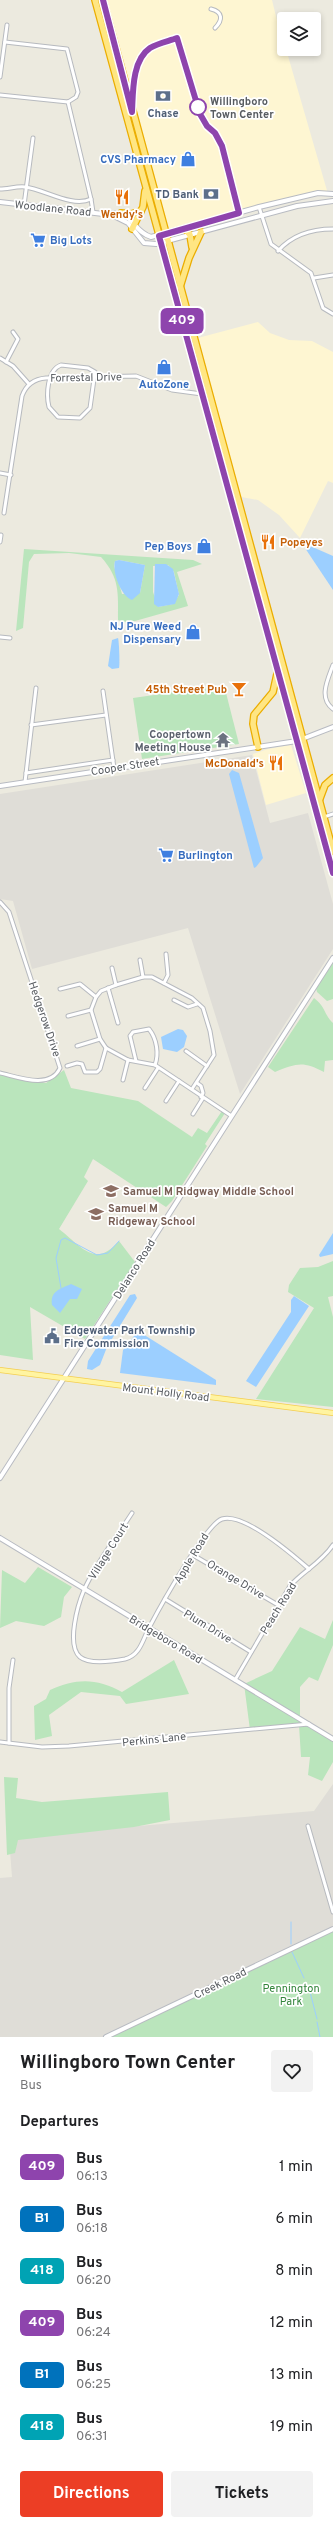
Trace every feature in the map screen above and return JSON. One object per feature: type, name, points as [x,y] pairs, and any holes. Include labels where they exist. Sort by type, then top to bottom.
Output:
[{"type":"highway","points":[[96,0],[161,244],[278,670],[324,817],[333,851]]},
{"type":"highway","points":[[103,0],[300,740],[333,873]]},
{"type":"highway","points":[[133,227],[145,202],[145,182]]},
{"type":"highway","points":[[121,214],[131,214],[141,210]]},
{"type":"highway","points":[[185,229],[190,235],[192,250]]},
{"type":"highway","points":[[180,289],[192,250],[201,232]]},
{"type":"highway","points":[[258,747],[253,724],[254,715],[273,692],[278,670]]},
{"type":"highway","points":[[319,801],[325,785],[333,778]]},
{"type":"main road","name":"Mount Holly Road","points":[[0,1370],[333,1413]]},
{"type":"street","points":[[211,9],[219,12],[222,17],[221,22],[215,28]]},
{"type":"street","points":[[0,77],[7,25]]},
{"type":"street","points":[[0,95],[68,102],[76,97],[78,92],[67,49],[5,42]]},
{"type":"street","points":[[68,102],[93,212]]},
{"type":"street","points":[[24,205],[25,187],[33,138]]},
{"type":"street","points":[[0,189],[25,187],[51,196],[83,200],[91,199]]},
{"type":"street","points":[[159,236],[259,207],[318,193],[333,194]]},
{"type":"street","points":[[161,244],[306,204],[333,201]]},
{"type":"street","name":"Woodlane Road","points":[[0,202],[105,214],[123,219],[143,235],[159,236]]},
{"type":"street","points":[[259,207],[268,238],[278,252],[307,270],[314,278],[322,308],[333,314]]},
{"type":"street","name":"Woodlane Road","points":[[105,214],[121,214],[130,218],[133,227],[144,243],[161,244]]},
{"type":"street","points":[[278,252],[295,237],[315,231],[333,229]]},
{"type":"street","points":[[314,278],[333,275]]},
{"type":"street","points":[[6,362],[17,343],[18,336],[13,332]]},
{"type":"street","points":[[0,358],[29,384],[24,391],[20,403],[4,513]]},
{"type":"street","points":[[61,365],[93,370],[95,376],[90,408],[86,414],[77,419],[58,417],[51,410],[48,400],[50,378],[54,369],[61,365]]},
{"type":"street","name":"Forrestal Drive","points":[[29,384],[38,379],[50,378],[136,376],[172,390],[202,394]]},
{"type":"street","points":[[0,473],[10,475]]},
{"type":"street","points":[[0,542],[1,535]]},
{"type":"street","points":[[0,637],[10,638]]},
{"type":"street","points":[[333,665],[325,696],[333,709]]},
{"type":"street","points":[[25,782],[36,688]]},
{"type":"street","points":[[103,691],[114,768]]},
{"type":"street","points":[[31,725],[106,715]]},
{"type":"street","name":"Cooper Street","points":[[0,786],[300,740],[333,727]]},
{"type":"street","points":[[26,773],[113,760]]},
{"type":"street","points":[[324,817],[333,814]]},
{"type":"street","name":"Hedgerow Drive","points":[[0,902],[9,912],[60,1068],[51,1079],[42,1081],[0,1073]]},
{"type":"street","points":[[164,983],[168,975],[166,954]]},
{"type":"street","name":"Delanco Road","points":[[0,1478],[230,1115],[333,958]]},
{"type":"street","points":[[140,960],[143,977]]},
{"type":"street","points":[[112,968],[116,985]]},
{"type":"street","points":[[192,1089],[214,1054],[207,1016],[203,1008],[192,998],[152,977],[143,977],[116,985],[108,988],[96,997],[91,1010],[100,1039],[106,1048],[128,1060],[156,1067],[230,1115]]},
{"type":"street","points":[[60,988],[80,984],[96,997]]},
{"type":"street","points":[[108,988],[118,1023]]},
{"type":"street","points":[[174,1000],[188,1007],[197,1004]]},
{"type":"street","points":[[68,1016],[91,1010]]},
{"type":"street","points":[[136,1062],[130,1036],[132,1032],[148,1029],[157,1048],[158,1058],[156,1067],[145,1088]]},
{"type":"street","points":[[77,1046],[100,1039]]},
{"type":"street","points":[[68,1066],[77,1063],[82,1064],[85,1072],[97,1072],[100,1069],[106,1048]]},
{"type":"street","points":[[186,1051],[207,1066]]},
{"type":"street","points":[[123,1080],[128,1060]]},
{"type":"street","points":[[166,1101],[179,1081]]},
{"type":"street","points":[[192,1114],[202,1098],[203,1093],[201,1086],[197,1083]]},
{"type":"street","name":"Village Court","points":[[132,1513],[84,1589],[77,1611],[74,1638],[78,1654],[83,1659],[110,1661],[128,1658],[138,1650],[148,1628]]},
{"type":"street","name":"Apple Road","points":[[148,1628],[214,1523],[221,1519],[232,1518],[268,1538],[309,1569]]},
{"type":"street","name":"Bridgeboro Road","points":[[0,1538],[333,1739]]},
{"type":"street","name":"Peach Road","points":[[235,1680],[290,1586],[309,1569],[320,1562],[333,1545]]},
{"type":"street","name":"Orange Drive","points":[[193,1555],[278,1605]]},
{"type":"street","name":"Plum Drive","points":[[165,1600],[251,1652]]},
{"type":"street","points":[[9,1743],[9,1688],[13,1660]]},
{"type":"street","name":"Perkins Lane","points":[[0,1742],[42,1747],[69,1746],[309,1724]]},
{"type":"street","points":[[308,1826],[333,1912]]},
{"type":"street","name":"Creek Road","points":[[106,2037],[333,1929]]},
{"type":"shaded area","points":[[103,0],[272,0],[277,20],[277,56],[288,56],[328,194],[318,193],[166,235]]},
{"type":"shaded area","points":[[258,322],[270,333],[289,340],[312,341],[333,352],[333,483],[328,481],[300,538],[279,515],[258,500],[236,496],[194,339]]},
{"type":"shaded area","points":[[291,745],[306,793],[266,805],[253,754],[268,749]]},
{"type":"shaded area","points":[[252,755],[270,823],[308,813],[333,904],[333,949],[240,1094],[188,928],[32,969],[13,901],[0,899],[0,794]]},
{"type":"shaded area","points":[[333,1784],[333,1928],[106,2037],[0,2037],[0,1878],[12,1877],[9,1837],[314,1811]]},
{"type":"green space","points":[[24,549],[193,560],[202,564],[177,572],[188,606],[128,623],[118,620],[117,586],[112,572],[101,557],[69,553],[34,554],[29,562],[23,628],[16,631]],"holes":[[[119,560],[145,565],[140,593],[122,594],[114,566],[115,561]],[[168,565],[174,572],[179,595],[173,604],[158,607],[153,592],[153,566]]]},
{"type":"green space","points":[[224,685],[239,744],[142,759],[133,698]]},
{"type":"green space","points":[[333,962],[333,999],[327,1001],[317,992],[316,988]]},
{"type":"green space","points":[[314,998],[318,1001],[333,1023],[333,1060],[325,1061],[324,1072],[311,1066],[300,1064],[275,1072],[268,1067]]},
{"type":"green space","points":[[64,1070],[71,1088],[138,1101],[192,1137],[198,1128],[207,1133],[222,1111],[225,1113],[205,1144],[207,1146],[172,1201],[166,1207],[93,1159],[84,1177],[88,1181],[59,1229],[81,1248],[95,1254],[103,1253],[119,1241],[135,1262],[85,1339],[30,1307],[33,1360],[0,1355],[0,1074],[46,1083]]},
{"type":"green space","points":[[333,1261],[333,1296],[328,1297],[333,1317],[333,1407],[256,1399],[314,1308],[288,1292],[289,1285],[300,1268],[318,1267]]},
{"type":"green space","points":[[38,1567],[72,1587],[64,1597],[61,1617],[44,1626],[16,1621],[0,1628],[2,1570],[25,1583]]},
{"type":"green space","points":[[333,1620],[333,1645],[318,1681],[309,1677],[300,1687],[300,1718],[333,1738],[333,1762],[322,1781],[308,1775],[310,1757],[301,1757],[299,1725],[250,1730],[244,1684],[272,1671],[300,1627],[325,1639]]},
{"type":"green space","points":[[174,1660],[189,1694],[126,1704],[120,1696],[81,1692],[49,1715],[52,1736],[35,1740],[34,1706],[46,1699],[50,1690],[69,1683],[86,1681],[104,1684],[122,1692]]},
{"type":"green space","points":[[4,1777],[18,1778],[16,1798],[42,1802],[168,1792],[170,1820],[134,1827],[18,1840],[15,1853],[7,1855]]},
{"type":"green space","name":"Pennington Park","points":[[333,1929],[333,2037],[106,2037]]},
{"type":"water","points":[[305,545],[333,556],[333,590],[305,548]]},
{"type":"water","points":[[119,560],[145,565],[140,593],[132,600],[124,594],[116,578],[114,566],[115,561]]},
{"type":"water","points":[[155,564],[166,564],[173,569],[179,594],[175,604],[158,607],[154,604]]},
{"type":"water","points":[[118,638],[119,668],[112,669],[108,666],[112,640]]},
{"type":"water","points":[[232,770],[239,773],[263,858],[254,868],[229,774]]},
{"type":"water","points":[[178,1029],[183,1030],[187,1036],[184,1047],[177,1052],[163,1049],[161,1037]]},
{"type":"water","points":[[333,1233],[333,1254],[320,1257],[319,1255]]},
{"type":"water","points":[[71,1284],[82,1289],[77,1299],[70,1299],[60,1313],[52,1305],[54,1294],[63,1287]]},
{"type":"water","points":[[135,1294],[137,1298],[107,1347],[100,1365],[92,1370],[87,1369],[88,1361],[130,1295]]},
{"type":"water","points":[[294,1296],[309,1306],[256,1387],[246,1381],[291,1312],[291,1300]]},
{"type":"water","points":[[138,1331],[216,1380],[216,1385],[120,1373],[123,1350]]},
{"type":"waterway","points":[[61,1288],[56,1258],[61,1240],[65,1238],[97,1255],[108,1253],[119,1241]]},
{"type":"waterway","points":[[291,1922],[291,1944]]},
{"type":"waterway","points":[[292,1952],[304,1978]]},
{"type":"waterway","points":[[309,1988],[317,2019]]},
{"type":"waterway","points":[[317,2022],[320,2037]]},
{"type":"bus line","name":"409","points":[[103,0],[132,112],[133,90],[137,70],[146,51],[152,46],[177,38],[200,114],[207,126],[215,133],[222,146],[234,199],[239,213],[159,236],[333,873]]},
{"type":"place","name":"Chase","points":[[163,96]]},
{"type":"place","name":"Willingboro Town Center","points":[[198,107]]},
{"type":"place","name":"CVS Pharmacy","points":[[188,159]]},
{"type":"place","name":"TD Bank","points":[[211,194]]},
{"type":"place","name":"Wendy's","points":[[122,197]]},
{"type":"place","name":"Big Lots","points":[[38,240]]},
{"type":"place","name":"AutoZone","points":[[164,367]]},
{"type":"place","name":"Popeyes","points":[[268,542]]},
{"type":"place","name":"Pep Boys","points":[[204,546]]},
{"type":"place","name":"NJ Pure Weed Dispensary","points":[[193,632]]},
{"type":"place","name":"45th Street Pub","points":[[239,689]]},
{"type":"place","name":"Coopertown Meeting House","points":[[223,740]]},
{"type":"place","name":"McDonald's","points":[[276,763]]},
{"type":"place","name":"Burlington","points":[[166,855]]},
{"type":"place","name":"Samuel M Ridgway Middle School","points":[[111,1191]]},
{"type":"place","name":"Samuel M Ridgeway School","points":[[96,1214]]},
{"type":"place","name":"Edgewater Park Township Fire Commission","points":[[52,1336]]}]
